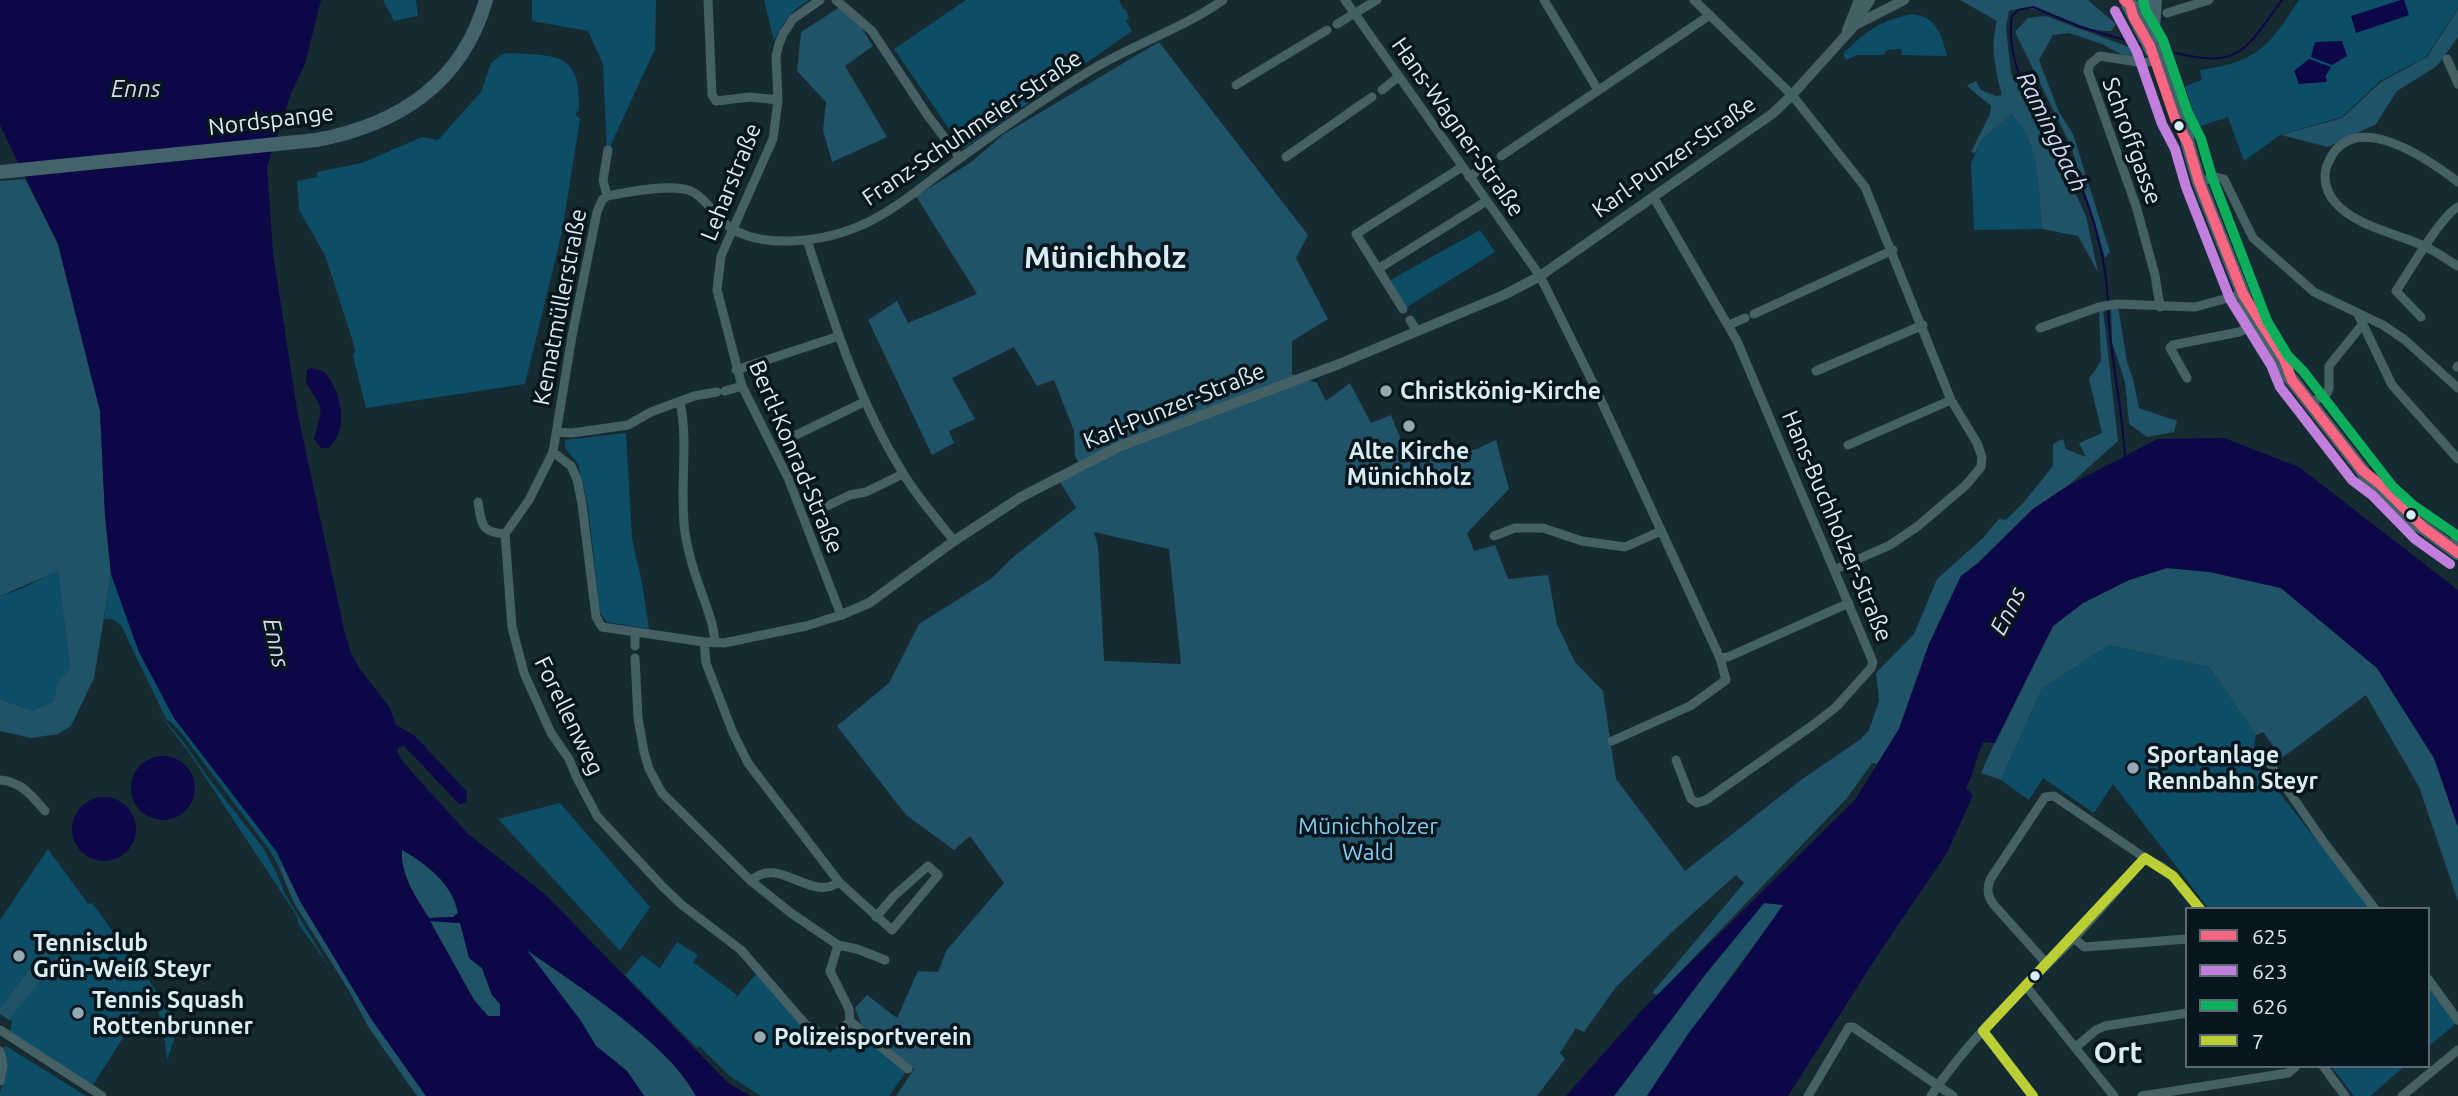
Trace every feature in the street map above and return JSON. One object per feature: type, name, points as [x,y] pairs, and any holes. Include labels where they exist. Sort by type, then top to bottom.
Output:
[{"type":"main road","name":"Nordspange","points":[[0,172],[316,139],[361,130],[400,112],[444,76],[466,47],[486,0]]},
{"type":"main road","points":[[2127,3],[2139,4],[2145,0]]},
{"type":"main road","points":[[2146,27],[2155,0]]},
{"type":"main road","points":[[2127,3],[2142,12],[2185,124],[2199,182],[2258,324],[2284,359],[2292,380],[2362,470],[2375,491],[2406,519],[2424,528],[2454,551]]},
{"type":"street","points":[[708,0],[712,95],[716,101],[750,97],[778,100]]},
{"type":"street","name":"Leharstraße","points":[[722,313],[718,290],[719,268],[732,229],[768,154],[776,123],[776,56],[783,34],[799,13],[820,0]]},
{"type":"street","points":[[836,0],[877,38],[960,159]]},
{"type":"street","name":"Franz-Schuhmeier-Straße","points":[[732,229],[758,239],[807,240],[848,231],[891,211],[960,159],[1089,71],[1188,22],[1223,0]]},
{"type":"street","name":"Hans-Wagner-Straße","points":[[1345,0],[1540,276],[1597,391],[1720,658]]},
{"type":"street","points":[[1337,24],[1377,0]]},
{"type":"street","points":[[1544,0],[1598,90]]},
{"type":"street","points":[[1694,0],[1792,95],[1865,187],[1923,325],[1951,400],[1977,443],[1982,457],[1981,467],[1944,505],[1914,529],[1889,545],[1834,569]]},
{"type":"street","name":"Karl-Punzer-Straße","points":[[1850,29],[1859,0]]},
{"type":"street","name":"Karl-Punzer-Straße","points":[[553,453],[571,466],[577,479],[598,622],[610,629],[710,643],[753,639],[841,615],[869,603],[954,541],[1021,497],[1120,446],[1339,364],[1506,294],[1540,276],[1772,114],[1850,29],[1870,0]]},
{"type":"street","name":"Karl-Punzer-Straße","points":[[1850,29],[1888,6],[1904,0]]},
{"type":"street","points":[[2168,13],[2209,0]]},
{"type":"street","points":[[1501,156],[1710,15]]},
{"type":"street","points":[[1237,85],[1327,30]]},
{"type":"street","name":"Schroffgasse","points":[[2158,59],[2144,63],[2100,56],[2090,64],[2088,71],[2136,206],[2155,275],[2160,307]]},
{"type":"street","points":[[2447,60],[2458,84]]},
{"type":"street","points":[[1382,90],[1398,77]]},
{"type":"street","points":[[1286,157],[1372,97]]},
{"type":"street","points":[[2458,182],[2441,169],[2384,139],[2365,136],[2348,141],[2334,150],[2327,164],[2325,178],[2328,192],[2336,203],[2361,220],[2426,247],[2458,267]]},
{"type":"street","name":"Kematmüllerstraße","points":[[505,534],[529,499],[553,453],[570,347],[597,212],[602,200],[607,196],[603,180],[608,150]]},
{"type":"street","points":[[1469,177],[1488,164]]},
{"type":"street","points":[[1403,309],[1356,234],[1462,167]]},
{"type":"street","points":[[2199,182],[2216,177],[2224,179],[2253,238],[2314,292],[2384,325],[2405,340],[2458,388]]},
{"type":"street","points":[[607,196],[670,188],[691,191],[732,229]]},
{"type":"street","name":"Hans-Buchholzer-Straße","points":[[1654,198],[1729,325],[1873,662],[1871,668],[1836,707],[1706,800],[1697,803],[1691,799],[1676,760]]},
{"type":"street","points":[[1378,269],[1486,202]]},
{"type":"street","points":[[2421,317],[2396,291],[2451,211],[2458,207]]},
{"type":"street","points":[[807,240],[864,402],[903,474],[954,541]]},
{"type":"street","points":[[1729,325],[1892,250]]},
{"type":"street","points":[[2040,328],[2099,307],[2117,304],[2195,307],[2243,293]]},
{"type":"street","name":"Bertl-Konrad-Straße","points":[[722,313],[742,386],[776,445],[788,478],[808,515],[841,615]]},
{"type":"street","points":[[2358,314],[2392,385],[2458,459]]},
{"type":"street","points":[[1410,320],[1417,331]]},
{"type":"street","points":[[2188,378],[2170,348],[2258,324]]},
{"type":"street","points":[[1816,371],[1923,325]]},
{"type":"street","points":[[2310,404],[2327,393],[2329,366],[2362,325]]},
{"type":"street","points":[[736,370],[839,336]]},
{"type":"street","name":"Kematmüllerstraße","points":[[556,432],[572,433],[628,425],[651,412],[680,402],[742,386]]},
{"type":"street","points":[[1848,445],[1951,400]]},
{"type":"street","points":[[680,402],[683,418],[682,492],[685,531],[696,577],[714,628],[706,663],[733,733],[748,763],[839,882],[876,917],[892,930],[938,875],[928,866],[894,896],[876,917]]},
{"type":"street","points":[[790,438],[864,402]]},
{"type":"street","points":[[823,508],[903,474]]},
{"type":"street","points":[[478,502],[482,524],[486,530],[505,534]]},
{"type":"street","points":[[1494,536],[1515,528],[1543,528],[1582,541],[1625,547],[1661,531]]},
{"type":"street","name":"Forellenweg","points":[[505,534],[512,627],[529,686],[551,733],[569,759],[597,816],[682,905],[741,950],[790,1008],[815,1032],[830,1037],[850,1021]]},
{"type":"street","points":[[2454,551],[2458,534]]},
{"type":"street","points":[[1612,741],[1690,706],[1726,680],[1720,658],[1728,657],[1849,603]]},
{"type":"street","points":[[635,633],[635,646]]},
{"type":"street","points":[[635,659],[638,718],[644,752],[654,782],[751,881],[791,913],[838,945],[857,948],[885,960]]},
{"type":"street","points":[[2266,757],[2316,831],[2373,907]]},
{"type":"street","points":[[0,780],[17,784],[45,811]]},
{"type":"street","points":[[2047,964],[1994,905],[1988,897],[1987,889],[1991,878],[2042,799],[2048,796],[2054,796],[2162,867],[2198,907]]},
{"type":"street","points":[[1931,1096],[1983,1031],[2074,937],[2145,858]]},
{"type":"street","points":[[751,881],[757,875],[768,872],[821,889],[832,887],[839,882]]},
{"type":"street","points":[[2074,937],[2084,947],[2185,939]]},
{"type":"street","points":[[838,945],[830,971],[849,1009],[850,1021],[908,1069]]},
{"type":"street","points":[[2430,982],[2458,1020]]},
{"type":"street","points":[[2025,985],[2114,1096]]},
{"type":"street","points":[[2076,1047],[2105,1026],[2185,1013]]},
{"type":"street","points":[[1808,1096],[1849,1027],[1853,1027],[1953,1096]]},
{"type":"street","points":[[0,1030],[102,1096]]},
{"type":"street","points":[[1983,1031],[2033,1096]]},
{"type":"street","points":[[2402,1096],[2458,1050]]},
{"type":"street","points":[[0,1051],[3,1066],[0,1081]]},
{"type":"street","points":[[2142,1096],[2288,1073],[2294,1068]]},
{"type":"street","points":[[2324,1068],[2345,1096]]},
{"type":"shaded area","points":[[383,0],[416,0],[418,16],[394,21]]},
{"type":"shaded area","points":[[532,0],[656,0],[655,49],[607,153],[603,64],[588,31],[532,21]]},
{"type":"shaded area","points":[[764,0],[809,0],[788,18],[774,41]]},
{"type":"shaded area","points":[[966,0],[1119,0],[1129,18],[1126,21],[1132,31],[963,149],[894,49]]},
{"type":"shaded area","points":[[2299,0],[2458,0],[2458,8],[2426,57],[2380,81],[2342,117],[2280,135],[2244,161],[2228,117],[2198,127],[2185,86],[2202,80],[2200,70],[2236,62],[2260,50],[2279,30]]},
{"type":"shaded area","points":[[1912,14],[1927,19],[1937,28],[1947,56],[1902,55],[1901,49],[1887,50],[1883,55],[1857,55],[1846,60],[1843,54],[1866,33],[1891,20]]},
{"type":"shaded area","points":[[507,53],[540,55],[562,60],[576,77],[579,91],[579,110],[575,114],[580,119],[562,232],[525,384],[366,408],[353,356],[353,342],[325,255],[299,210],[297,181],[317,177],[317,172],[362,163],[422,137],[438,140],[481,92],[491,63]]},
{"type":"shaded area","points":[[2011,114],[2021,126],[2033,153],[2042,229],[1974,230],[1971,163],[1982,140]]},
{"type":"shaded area","points":[[1480,230],[1495,252],[1407,307],[1387,282]]},
{"type":"shaded area","points":[[626,433],[632,539],[649,629],[607,622],[600,613],[588,506],[578,464],[565,448],[565,440]]},
{"type":"shaded area","points":[[58,570],[70,668],[57,683],[54,701],[32,711],[0,699],[0,596],[23,588]]},
{"type":"shaded area","points":[[111,574],[139,652],[174,718],[277,852],[283,866],[279,867],[270,851],[183,735],[166,719],[121,625],[112,619],[104,619]]},
{"type":"shaded area","name":"Sportanlage Rennbahn Steyr","points":[[2109,645],[2209,667],[2256,735],[2252,758],[2369,907],[2207,907],[2113,784],[2094,813],[2043,778],[2029,800],[2001,780],[2042,689]]},
{"type":"shaded area","points":[[157,711],[264,849],[285,894],[331,970],[190,754]]},
{"type":"shaded area","points":[[560,803],[650,907],[620,951],[498,819]]},
{"type":"shaded area","points":[[48,849],[88,904],[92,903],[177,1019],[167,1060],[163,1027],[153,996],[150,995],[93,1085],[34,1050],[10,1032],[12,1021],[9,1020],[46,972],[40,966],[50,952],[44,949],[0,1008],[0,920]]},
{"type":"shaded area","name":"Polizeisportverein","points":[[677,942],[698,955],[693,962],[737,995],[734,1000],[756,974],[830,1053],[850,1028],[908,1069],[889,1096],[761,1096],[731,1077],[699,1046],[697,1048],[625,975],[642,955],[660,968]]},
{"type":"shaded area","points":[[2430,988],[2457,1023],[2430,1045]]},
{"type":"shaded area","points":[[6,1046],[86,1096],[0,1096],[6,1074]]},
{"type":"shaded area","points":[[2333,1068],[2403,1068],[2370,1096],[2354,1096]]},
{"type":"green space","points":[[1960,0],[2088,0],[2116,24],[2111,31],[2098,30],[2048,13],[2022,9],[2009,11],[2006,28],[2011,73],[2045,128],[2086,216],[2098,272],[2078,236],[2042,229],[2033,153],[2021,126],[2011,114],[1982,140],[1975,153],[1971,152],[1990,114],[1991,106],[1967,86],[1976,81],[1981,90],[1996,96],[2002,95],[1994,58],[1997,21]]},
{"type":"green space","points":[[846,3],[873,46],[845,66],[887,137],[832,162],[823,130],[826,102],[797,71],[801,32]]},
{"type":"green space","points":[[2458,9],[2458,37],[2437,66],[2397,91],[2376,124],[2328,147],[2281,135],[2342,118],[2381,82],[2427,57]]},
{"type":"green space","points":[[2046,16],[2134,49],[2145,60],[2126,57],[2102,44],[2069,33],[2053,35],[2039,60],[2059,112],[2073,134],[2110,252],[2105,258],[2071,146],[2015,32],[2028,18]]},
{"type":"green space","name":"Münichholzer Wald","points":[[1159,42],[1308,235],[1296,258],[1328,319],[1292,341],[1292,374],[1317,383],[1326,401],[1350,383],[1371,423],[1391,415],[1412,467],[1458,445],[1474,450],[1496,440],[1509,489],[1467,533],[1474,551],[1495,545],[1508,579],[1548,575],[1557,624],[1575,662],[1603,691],[1616,779],[1685,871],[1801,780],[1861,739],[1869,730],[1879,701],[1876,673],[1914,634],[1937,579],[1983,538],[1999,519],[2006,520],[2024,502],[2053,466],[2053,444],[2063,439],[2066,449],[2086,457],[2079,443],[2102,433],[2089,379],[2101,361],[2099,310],[2103,309],[2118,441],[2069,485],[2033,509],[1961,576],[1929,644],[1899,729],[1877,764],[1872,763],[1847,798],[1658,995],[1652,993],[1744,883],[1736,875],[1672,932],[1616,987],[1584,1032],[1576,1028],[1560,1053],[1565,1059],[1537,1096],[896,1096],[914,1069],[861,1024],[855,1008],[867,995],[897,1018],[918,971],[938,972],[946,951],[1004,883],[970,836],[954,850],[906,815],[837,726],[889,683],[919,624],[992,578],[1012,558],[1076,508],[1060,482],[1082,470],[1075,456],[1074,431],[1054,380],[1037,386],[1014,347],[952,378],[975,419],[949,431],[954,443],[932,455],[868,320],[897,301],[908,323],[977,294],[916,196],[970,163],[1004,134]],"holes":[[[1094,532],[1169,549],[1181,664],[1104,661],[1098,546]]]},
{"type":"green space","points":[[25,179],[58,244],[100,411],[111,574],[94,678],[71,726],[58,734],[31,738],[0,731],[0,699],[32,711],[54,701],[57,683],[70,668],[58,571],[0,596],[0,181]]},
{"type":"green space","points":[[2118,307],[2127,362],[2139,408],[2177,421],[2174,432],[2147,437],[2129,424],[2125,382],[2112,342],[2111,308]]},
{"type":"green space","points":[[2167,568],[2210,572],[2281,588],[2377,668],[2434,758],[2458,827],[2458,901],[2419,787],[2366,695],[2282,758],[2263,732],[2256,735],[2209,667],[2109,645],[2042,689],[2001,780],[1981,773],[2006,717],[2053,626],[2083,603],[2129,580]]},
{"type":"green space","points":[[401,849],[437,875],[450,892],[458,913],[453,917],[429,918],[407,877]]},
{"type":"green space","points":[[283,866],[300,901],[372,1020],[426,1096],[417,1096],[369,1028],[294,903],[279,867]]},
{"type":"green space","points":[[1764,903],[1784,904],[1647,1096],[1614,1096],[1704,976]]},
{"type":"green space","points":[[430,921],[461,923],[469,958],[482,968],[492,995],[500,1003],[501,1016],[488,1017],[474,1000]]},
{"type":"green space","points":[[45,948],[50,952],[40,965],[47,972],[9,1020],[0,1014],[0,1008]]},
{"type":"green space","points":[[524,948],[643,1035],[683,1076],[696,1096],[644,1096],[627,1071],[596,1046],[581,1021]]},
{"type":"water","name":"Enns","points":[[0,0],[321,0],[305,64],[291,93],[267,167],[273,253],[297,410],[351,653],[390,708],[396,725],[415,736],[467,792],[466,803],[459,804],[404,746],[399,747],[397,752],[403,762],[468,834],[546,895],[727,1082],[750,1096],[696,1096],[683,1076],[643,1036],[594,997],[527,950],[581,1021],[596,1046],[627,1071],[644,1096],[426,1096],[372,1020],[300,901],[277,852],[174,718],[139,652],[111,574],[100,411],[58,244],[0,125]],"holes":[[[402,850],[438,876],[451,893],[458,913],[453,917],[429,918],[406,877]],[[430,921],[460,923],[469,958],[482,968],[492,995],[500,1004],[500,1016],[488,1016],[474,1000]]]},
{"type":"water","points":[[2404,0],[2409,15],[2356,33],[2351,16]]},
{"type":"water","points":[[2342,41],[2347,56],[2332,65],[2311,57],[2315,42]]},
{"type":"water","points":[[2309,59],[2331,67],[2325,77],[2326,82],[2299,84],[2294,71]]},
{"type":"water","points":[[312,368],[325,372],[339,400],[339,430],[336,440],[329,448],[321,448],[314,439],[320,409],[306,383],[307,370]]},
{"type":"water","name":"Enns","points":[[2224,438],[2299,467],[2458,590],[2458,827],[2434,758],[2377,668],[2281,588],[2210,572],[2167,568],[2129,580],[2083,603],[2053,626],[1995,743],[1983,742],[1966,788],[1973,795],[1947,853],[1881,950],[1788,1096],[1647,1096],[1688,1034],[1783,905],[1764,903],[1704,976],[1614,1096],[1566,1096],[1642,1010],[1855,800],[1899,729],[1929,644],[1961,576],[2033,509],[2069,485],[2158,439]]},
{"type":"water","points":[[157,756],[169,756],[186,765],[193,776],[193,800],[186,811],[169,820],[157,820],[145,815],[136,806],[131,794],[131,782],[136,770],[145,761]]},
{"type":"water","points":[[98,797],[110,797],[127,806],[134,817],[134,841],[127,852],[110,861],[98,861],[86,856],[77,847],[72,835],[72,823],[77,811],[86,802]]},
{"type":"waterway","name":"Ramingbach","points":[[2167,51],[2210,58],[2236,53],[2257,34],[2282,0]]},
{"type":"waterway","name":"Ramingbach","points":[[2108,302],[2103,260],[2093,218],[2073,172],[2024,85],[2015,62],[2011,39],[2012,16],[2018,10],[2033,7],[2081,27],[2141,45]]},
{"type":"waterway","name":"Ramingbach","points":[[2108,308],[2125,459]]},
{"type":"transit line","name":"625","points":[[2124,0],[2130,5],[2133,16],[2150,46],[2175,119],[2188,144],[2199,182],[2243,294],[2284,359],[2292,380],[2362,470],[2424,528],[2458,553]]},
{"type":"transit line","name":"626","points":[[2143,0],[2146,11],[2163,40],[2267,321],[2288,356],[2303,371],[2393,487],[2414,506],[2458,536]]},
{"type":"transit line","name":"623","points":[[2115,11],[2137,52],[2230,299],[2271,365],[2280,387],[2352,480],[2372,495],[2415,539],[2450,564]]},
{"type":"transit line","name":"7","points":[[2033,1096],[1983,1031],[2145,858],[2173,876],[2198,907]]},
{"type":"place","name":"Christkönig-Kirche","points":[[1386,391]]},
{"type":"place","name":"Alte Kirche Münichholz","points":[[1409,426]]},
{"type":"place","name":"Sportanlage Rennbahn Steyr","points":[[2133,768]]},
{"type":"place","name":"Tennisclub Grün-Weiß Steyr","points":[[19,956]]},
{"type":"place","name":"Tennis Squash Rottenbrunner","points":[[78,1013]]},
{"type":"place","name":"Polizeisportverein","points":[[760,1037]]},
{"type":"district","name":"Münichholz","points":[[1105,258]]},
{"type":"district","name":"Ort","points":[[2118,1053]]}]
